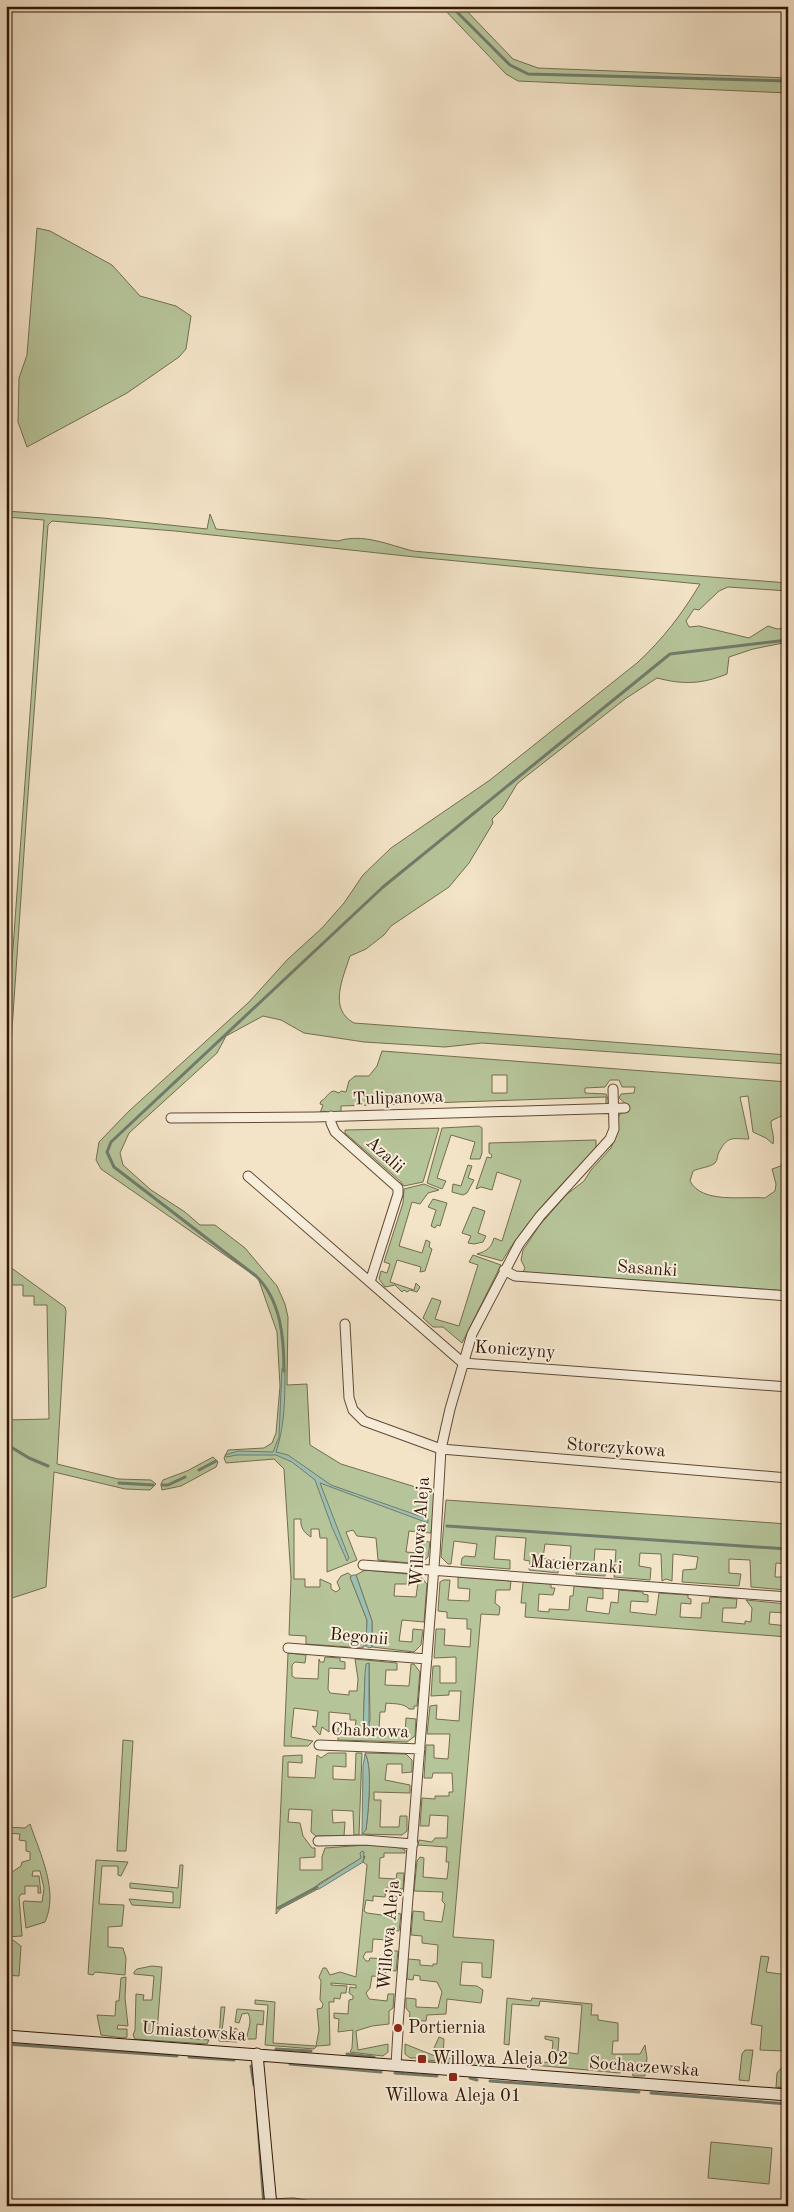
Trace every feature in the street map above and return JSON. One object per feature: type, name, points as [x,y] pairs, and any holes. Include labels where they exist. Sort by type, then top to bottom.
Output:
[{"type":"street","name":"Willowa Aleja","points":[[396,2065],[434,1571],[441,1449],[472,1334],[519,1244],[540,1216],[575,1184],[610,1139],[614,1129],[613,1089]]},
{"type":"street","name":"Tulipanowa","points":[[171,1118],[331,1116],[626,1108]]},
{"type":"street","name":"Azalii","points":[[331,1116],[331,1124],[335,1132],[398,1188],[387,1233],[370,1282]]},
{"type":"street","name":"Koniczyny","points":[[248,1176],[463,1363],[788,1387]]},
{"type":"street","name":"Sasanki","points":[[504,1270],[515,1276],[788,1296]]},
{"type":"street","name":"Storczykowa","points":[[345,1324],[349,1398],[353,1410],[364,1421],[441,1449],[788,1478]]},
{"type":"street","name":"Macierzanki","points":[[363,1565],[788,1597]]},
{"type":"street","name":"Begonii","points":[[288,1648],[427,1659]]},
{"type":"street","name":"Chabrowa","points":[[319,1745],[420,1749]]},
{"type":"street","points":[[318,1842],[364,1840],[413,1844]]},
{"type":"street","name":"Umiastowska","points":[[6,2036],[257,2054],[270,2205]]},
{"type":"street","name":"Sochaczewska","points":[[257,2054],[788,2095]]},
{"type":"street","points":[[270,2205],[293,2203],[311,2206]]},
{"type":"shaded area","points":[[441,6],[462,6],[513,59],[538,68],[788,78],[788,93],[518,81],[506,74]]},
{"type":"shaded area","points":[[37,228],[50,231],[112,265],[140,296],[176,306],[191,316],[186,349],[179,357],[127,393],[27,447],[18,422],[19,378],[27,355]]},
{"type":"shaded area","points":[[6,511],[103,518],[207,529],[210,514],[216,529],[338,541],[357,538],[413,551],[788,583],[788,591],[728,587],[719,591],[699,610],[694,609],[686,621],[689,627],[699,626],[749,638],[768,626],[777,629],[788,628],[788,642],[753,649],[729,657],[727,674],[709,680],[701,682],[676,682],[657,678],[625,699],[524,778],[517,784],[502,809],[492,819],[493,823],[469,863],[449,887],[391,926],[384,935],[366,949],[350,956],[341,983],[339,1001],[341,1010],[354,1023],[788,1055],[788,1064],[482,1043],[445,1047],[364,1042],[304,1033],[281,1020],[263,1016],[226,1036],[217,1053],[129,1133],[120,1153],[123,1165],[151,1190],[185,1212],[200,1225],[215,1225],[245,1248],[277,1286],[285,1304],[288,1317],[287,1385],[307,1384],[310,1445],[341,1464],[435,1493],[431,1533],[409,1531],[406,1552],[418,1553],[420,1541],[430,1542],[428,1557],[420,1564],[378,1560],[376,1538],[357,1536],[353,1530],[346,1532],[357,1560],[327,1572],[327,1538],[320,1538],[319,1529],[311,1529],[311,1537],[303,1530],[301,1519],[294,1519],[294,1579],[305,1579],[305,1587],[320,1587],[320,1579],[331,1584],[331,1589],[336,1592],[340,1589],[337,1582],[341,1576],[348,1573],[352,1576],[350,1577],[367,1620],[366,1646],[363,1646],[363,1648],[306,1644],[306,1636],[289,1635],[291,1578],[284,1469],[274,1459],[226,1463],[224,1458],[228,1450],[264,1448],[272,1443],[276,1433],[280,1386],[277,1332],[258,1278],[101,1169],[96,1160],[99,1142],[129,1111],[249,1002],[288,959],[322,928],[344,903],[363,875],[391,848],[490,780],[637,663],[672,626],[700,584],[415,557],[175,531],[52,521],[48,525],[6,1119],[6,1045],[44,520],[6,517]]},
{"type":"shaded area","points":[[382,1051],[788,1082],[788,1131],[786,1121],[781,1116],[771,1121],[774,1138],[773,1144],[766,1138],[753,1132],[748,1096],[740,1097],[749,1139],[728,1140],[719,1152],[715,1163],[693,1171],[690,1181],[696,1188],[713,1196],[765,1198],[775,1191],[776,1184],[772,1169],[781,1166],[783,1161],[782,1154],[784,1149],[788,1148],[788,1291],[523,1272],[525,1268],[521,1260],[523,1250],[539,1226],[566,1195],[584,1181],[591,1170],[611,1148],[619,1115],[625,1111],[626,1104],[619,1098],[621,1094],[634,1093],[635,1087],[622,1087],[619,1080],[610,1080],[605,1087],[585,1088],[585,1093],[606,1094],[609,1102],[606,1104],[606,1097],[341,1106],[341,1113],[324,1111],[320,1113],[323,1105],[320,1104],[321,1101],[330,1093],[334,1091],[339,1093],[341,1091],[346,1092],[349,1081],[355,1076],[369,1076],[377,1066]],"holes":[[[492,1075],[507,1075],[507,1093],[492,1093]]]},
{"type":"shaded area","points":[[479,1126],[482,1128],[482,1153],[480,1159],[470,1159],[475,1142],[451,1135],[437,1178],[446,1181],[442,1189],[427,1183],[442,1128]]},
{"type":"shaded area","points":[[439,1128],[423,1182],[404,1186],[345,1133],[345,1130]]},
{"type":"shaded area","points":[[596,1140],[596,1149],[534,1216],[502,1261],[477,1254],[488,1249],[494,1238],[502,1241],[521,1180],[497,1172],[492,1190],[481,1187],[476,1189],[487,1157],[491,1158],[492,1155],[489,1153],[489,1143]]},
{"type":"shaded area","points":[[468,1165],[472,1166],[468,1178],[474,1180],[467,1193],[463,1195],[452,1192],[453,1184],[461,1186]]},
{"type":"shaded area","points":[[424,1184],[439,1190],[428,1193],[420,1204],[412,1202],[399,1246],[422,1253],[426,1240],[430,1242],[429,1247],[432,1249],[425,1271],[420,1272],[421,1267],[397,1260],[390,1282],[414,1290],[416,1283],[420,1287],[417,1292],[410,1290],[407,1292],[404,1290],[402,1292],[395,1285],[385,1287],[379,1279],[381,1271],[387,1273],[390,1264],[384,1262],[403,1203],[404,1189]]},
{"type":"shaded area","points":[[433,1199],[447,1203],[440,1226],[437,1225],[435,1228],[431,1226],[436,1210],[428,1207]]},
{"type":"shaded area","points":[[473,1207],[485,1211],[478,1233],[486,1236],[483,1242],[474,1244],[468,1243],[471,1236],[462,1233]]},
{"type":"shaded area","points":[[473,1255],[501,1265],[462,1343],[443,1327],[433,1327],[423,1318],[432,1298],[441,1301],[435,1319],[459,1326],[478,1265],[469,1262]]},
{"type":"shaded area","points":[[6,1264],[65,1307],[57,1464],[118,1479],[151,1480],[156,1484],[150,1490],[125,1489],[54,1472],[46,1587],[6,1600],[6,1420],[49,1419],[47,1305],[34,1305],[34,1296],[23,1296],[23,1285],[8,1285]]},
{"type":"shaded area","points":[[282,1368],[285,1369],[284,1411],[281,1432],[276,1452],[288,1455],[331,1485],[428,1519],[428,1523],[320,1483],[349,1558],[347,1561],[315,1480],[292,1462],[276,1455],[237,1455],[226,1457],[225,1455],[238,1451],[273,1452],[279,1437]]},
{"type":"shaded area","points":[[213,1457],[218,1462],[216,1467],[181,1486],[162,1490],[161,1484],[163,1480],[187,1471]]},
{"type":"shaded area","points":[[446,1500],[788,1524],[788,1564],[776,1563],[775,1577],[787,1577],[786,1590],[751,1587],[750,1560],[729,1559],[729,1573],[741,1574],[739,1586],[682,1582],[683,1570],[696,1569],[698,1557],[673,1554],[672,1581],[666,1579],[662,1581],[661,1554],[640,1553],[639,1566],[651,1568],[650,1580],[614,1577],[616,1550],[595,1549],[594,1563],[606,1564],[605,1576],[576,1574],[577,1561],[570,1560],[571,1546],[545,1544],[543,1558],[559,1561],[558,1573],[529,1570],[530,1561],[524,1560],[526,1538],[496,1536],[494,1559],[510,1560],[510,1569],[461,1565],[462,1558],[465,1556],[475,1557],[477,1544],[454,1541],[451,1564],[448,1564],[441,1557]]},
{"type":"shaded area","points":[[365,1570],[408,1574],[407,1584],[395,1584],[394,1596],[416,1597],[419,1575],[427,1584],[424,1622],[402,1620],[399,1641],[412,1642],[413,1629],[423,1630],[421,1645],[414,1652],[372,1647],[372,1621],[356,1575]]},
{"type":"shaded area","points":[[356,1575],[372,1621],[372,1647],[369,1648],[366,1646],[367,1620],[350,1577]]},
{"type":"shaded area","points":[[458,1577],[511,1581],[510,1590],[496,1590],[495,1603],[500,1607],[499,1615],[481,1614],[453,1937],[494,1940],[491,1978],[482,1977],[482,1963],[462,1962],[460,1985],[477,1986],[483,1990],[481,2003],[447,1999],[446,2014],[427,2015],[426,2021],[409,2020],[410,2013],[406,2008],[406,1998],[416,1999],[416,2007],[438,2008],[442,1992],[437,1982],[420,1980],[420,1976],[414,1975],[413,1980],[407,1979],[408,1959],[420,1960],[420,1965],[433,1966],[433,1964],[437,1964],[438,1945],[422,1943],[422,1936],[411,1935],[413,1911],[424,1912],[424,1920],[442,1922],[445,1904],[442,1901],[443,1892],[414,1891],[417,1861],[420,1857],[424,1858],[423,1877],[447,1879],[449,1862],[446,1862],[447,1847],[418,1845],[419,1840],[432,1842],[435,1838],[447,1838],[448,1816],[430,1815],[429,1826],[420,1826],[422,1798],[435,1799],[435,1796],[449,1796],[449,1792],[453,1792],[452,1773],[433,1773],[432,1778],[424,1778],[426,1745],[434,1745],[434,1758],[448,1759],[450,1734],[427,1734],[430,1706],[437,1705],[436,1719],[459,1721],[461,1691],[449,1691],[449,1695],[431,1696],[433,1666],[440,1666],[440,1683],[456,1683],[456,1657],[434,1658],[436,1629],[445,1629],[444,1645],[470,1647],[471,1629],[467,1629],[467,1619],[447,1618],[447,1612],[438,1611],[440,1582],[443,1580],[450,1580],[448,1600],[469,1601],[470,1589],[458,1588]]},
{"type":"shaded area","points":[[523,1582],[551,1584],[551,1588],[555,1588],[553,1595],[539,1594],[538,1611],[549,1612],[549,1609],[569,1610],[570,1596],[573,1596],[574,1586],[603,1589],[603,1599],[588,1597],[586,1611],[609,1614],[611,1602],[618,1603],[619,1590],[643,1592],[643,1594],[648,1595],[648,1602],[631,1601],[630,1612],[656,1615],[659,1593],[688,1595],[688,1598],[691,1599],[691,1604],[681,1603],[680,1617],[701,1618],[702,1603],[709,1603],[710,1597],[737,1599],[736,1608],[723,1608],[722,1622],[745,1624],[745,1621],[751,1622],[752,1608],[746,1600],[787,1604],[786,1613],[770,1612],[769,1624],[788,1626],[788,1637],[525,1617],[526,1603],[521,1603]]},
{"type":"shaded area","points":[[288,1653],[306,1655],[305,1663],[295,1662],[292,1665],[292,1676],[295,1678],[318,1679],[319,1659],[320,1662],[324,1662],[325,1657],[340,1658],[340,1661],[345,1662],[345,1669],[329,1668],[328,1689],[330,1693],[349,1695],[349,1691],[357,1691],[358,1679],[355,1659],[397,1663],[397,1670],[386,1670],[385,1685],[409,1686],[411,1664],[414,1664],[420,1672],[417,1706],[414,1706],[414,1709],[386,1703],[385,1712],[380,1712],[379,1729],[384,1730],[384,1732],[405,1734],[406,1718],[416,1719],[415,1736],[407,1742],[338,1740],[338,1728],[355,1728],[356,1720],[350,1720],[350,1714],[329,1712],[329,1732],[322,1727],[320,1735],[312,1726],[316,1727],[318,1711],[294,1708],[291,1737],[313,1741],[308,1746],[284,1746]],"holes":[[[369,1663],[370,1720],[366,1736],[363,1733],[365,1678]]]},
{"type":"shaded area","points":[[369,1663],[369,1733],[366,1736],[363,1733],[365,1674],[366,1664]]},
{"type":"shaded area","points":[[123,1740],[133,1741],[126,1851],[117,1851]]},
{"type":"shaded area","points":[[328,1753],[346,1753],[346,1767],[333,1766],[333,1779],[355,1780],[356,1753],[362,1753],[359,1835],[354,1835],[353,1811],[332,1810],[333,1823],[345,1822],[344,1836],[316,1836],[311,1832],[312,1810],[289,1809],[288,1822],[300,1823],[303,1836],[312,1848],[315,1848],[315,1857],[300,1858],[300,1870],[322,1870],[322,1857],[325,1848],[377,1845],[397,1847],[405,1850],[405,1853],[384,1853],[384,1857],[380,1858],[379,1878],[396,1879],[397,1873],[404,1873],[403,1889],[386,1888],[385,1897],[373,1896],[373,1901],[366,1900],[364,1911],[389,1916],[396,1913],[401,1914],[399,1931],[388,1930],[387,1940],[373,1939],[372,1952],[366,1952],[363,1957],[366,1961],[369,1961],[370,1958],[389,1959],[393,1951],[398,1951],[396,1971],[386,1970],[385,1977],[372,1976],[370,1988],[366,1993],[369,1999],[387,2001],[388,1994],[394,1994],[393,2008],[389,2011],[389,2024],[372,2026],[356,2031],[358,2050],[388,2044],[388,2052],[383,2056],[350,2052],[353,2030],[338,2032],[339,2019],[334,2018],[334,2013],[348,2014],[349,2000],[353,1999],[353,1996],[349,1993],[350,1987],[356,1988],[356,1985],[331,1983],[331,1985],[347,1986],[346,1993],[341,1993],[340,1999],[334,1998],[334,2002],[329,2002],[330,2045],[317,2046],[314,2049],[265,2045],[268,2005],[255,2004],[255,2000],[275,2002],[273,2043],[316,2046],[319,2030],[317,2009],[322,2008],[323,2004],[320,2000],[321,1981],[319,1977],[323,1968],[326,1968],[330,1975],[340,1972],[356,1977],[367,1865],[363,1862],[365,1856],[320,1883],[314,1888],[316,1890],[280,1909],[276,1914],[283,1756],[302,1755],[302,1763],[288,1762],[288,1777],[315,1778],[317,1755],[321,1758]]},
{"type":"shaded area","points":[[365,1753],[406,1754],[412,1760],[412,1772],[402,1773],[402,1764],[387,1764],[385,1780],[410,1785],[410,1793],[374,1792],[374,1800],[381,1800],[380,1827],[399,1827],[400,1816],[407,1816],[407,1831],[402,1835],[362,1834],[366,1830],[369,1790],[369,1769]]},
{"type":"shaded area","points":[[365,1754],[369,1768],[369,1790],[366,1830],[362,1834],[363,1766]]},
{"type":"shaded area","points":[[30,1824],[43,1860],[49,1885],[49,1910],[45,1922],[26,1928],[23,1903],[24,1901],[42,1902],[44,1888],[40,1871],[33,1871],[32,1876],[39,1876],[41,1893],[38,1893],[38,1886],[25,1886],[25,1894],[21,1894],[19,1897],[22,1936],[6,1937],[6,1880],[11,1881],[12,1872],[21,1866],[22,1862],[30,1860],[30,1852],[26,1851],[26,1841],[19,1840],[20,1834],[6,1833],[6,1827],[25,1828]]},
{"type":"shaded area","points":[[364,1852],[363,1862],[319,1889],[314,1890],[314,1888],[361,1858],[360,1853]]},
{"type":"shaded area","points":[[96,1860],[128,1862],[121,1876],[118,1875],[118,1866],[102,1866],[99,1904],[124,1905],[122,1926],[108,1927],[108,1947],[123,1948],[126,1958],[125,1975],[95,1972],[93,1975],[88,1974]]},
{"type":"shaded area","points":[[180,1865],[183,1865],[180,1908],[132,1905],[129,1899],[173,1903],[173,1892],[130,1888],[130,1883],[178,1888]]},
{"type":"shaded area","points":[[13,1940],[21,1946],[19,1976],[6,1975],[6,1941]]},
{"type":"shaded area","points":[[761,1956],[769,1957],[766,1972],[788,1975],[788,2089],[776,2088],[777,2073],[783,2066],[785,2051],[760,2050],[762,2026],[751,2024]]},
{"type":"shaded area","points":[[152,1966],[162,1967],[157,2032],[172,2033],[172,2037],[209,2040],[207,2044],[135,2039],[133,2035],[135,2030],[136,1994],[144,1995],[143,2000],[152,2000],[154,1976],[134,1974],[134,1972],[137,1969]]},
{"type":"shaded area","points":[[126,1977],[125,1998],[128,2026],[118,2025],[117,2029],[127,2029],[127,2037],[101,2035],[97,2015],[115,2016],[116,2001],[119,2001],[121,1978]]},
{"type":"shaded area","points":[[507,1998],[531,2001],[532,1998],[592,2004],[591,2015],[598,2015],[598,2020],[618,2023],[618,2041],[613,2041],[612,2054],[640,2054],[645,2045],[647,2058],[645,2076],[633,2076],[632,2068],[622,2067],[620,2073],[522,2064],[522,2059],[551,2063],[553,2041],[545,2039],[545,2036],[559,2038],[558,2051],[578,2054],[582,2005],[540,2001],[539,2006],[512,2004],[509,2045],[504,2044]]},
{"type":"shaded area","points":[[221,2007],[225,2007],[222,2031],[234,2033],[235,2028],[237,2029],[239,2033],[237,2042],[219,2041]]},
{"type":"shaded area","points":[[237,2009],[264,2011],[263,2025],[257,2024],[256,2039],[247,2039],[250,2023],[248,2013],[242,2014],[239,2023],[235,2022]]},
{"type":"shaded area","points":[[439,2037],[444,2039],[443,2057],[491,2062],[492,2068],[448,2064],[448,2062],[427,2060],[427,2058],[410,2058],[405,2054],[405,2044],[435,2056],[439,2051],[434,2048]]},
{"type":"shaded area","points":[[745,2050],[753,2050],[749,2081],[739,2080],[742,2054]]},
{"type":"shaded area","points":[[711,2142],[772,2148],[769,2184],[708,2178]]},
{"type":"waterway","points":[[451,6],[510,65],[528,74],[788,81]]},
{"type":"waterway","points":[[284,1371],[282,1333],[279,1320],[271,1296],[264,1286],[256,1276],[114,1167],[107,1152],[111,1142],[383,887],[670,654],[788,640]]},
{"type":"waterway","points":[[6,1444],[29,1458],[48,1466]]},
{"type":"waterway","points":[[199,1470],[216,1461]]},
{"type":"waterway","points":[[162,1485],[168,1485],[185,1477]]},
{"type":"waterway","points":[[119,1483],[153,1485]]},
{"type":"waterway","points":[[447,1526],[788,1549]]},
{"type":"waterway","points":[[278,1908],[317,1887]]},
{"type":"waterway","points":[[6,2044],[177,2056]]},
{"type":"waterway","points":[[276,2049],[311,2051]]},
{"type":"waterway","points":[[347,2054],[374,2057]]},
{"type":"waterway","points":[[189,2057],[234,2060]]},
{"type":"waterway","points":[[290,2064],[381,2072]]},
{"type":"waterway","points":[[251,2066],[254,2085]]},
{"type":"waterway","points":[[395,2073],[437,2076]]},
{"type":"waterway","points":[[470,2078],[477,2080]]},
{"type":"waterway","points":[[490,2081],[639,2092]]},
{"type":"waterway","points":[[779,2088],[788,2089]]},
{"type":"waterway","points":[[651,2093],[788,2104]]},
{"type":"waterway","points":[[256,2098],[264,2206]]},
{"type":"place","name":"Portiernia","points":[[398,2028]]},
{"type":"place","name":"Willowa Aleja 02","points":[[422,2059]]},
{"type":"place","name":"Willowa Aleja 01","points":[[453,2077]]}]
